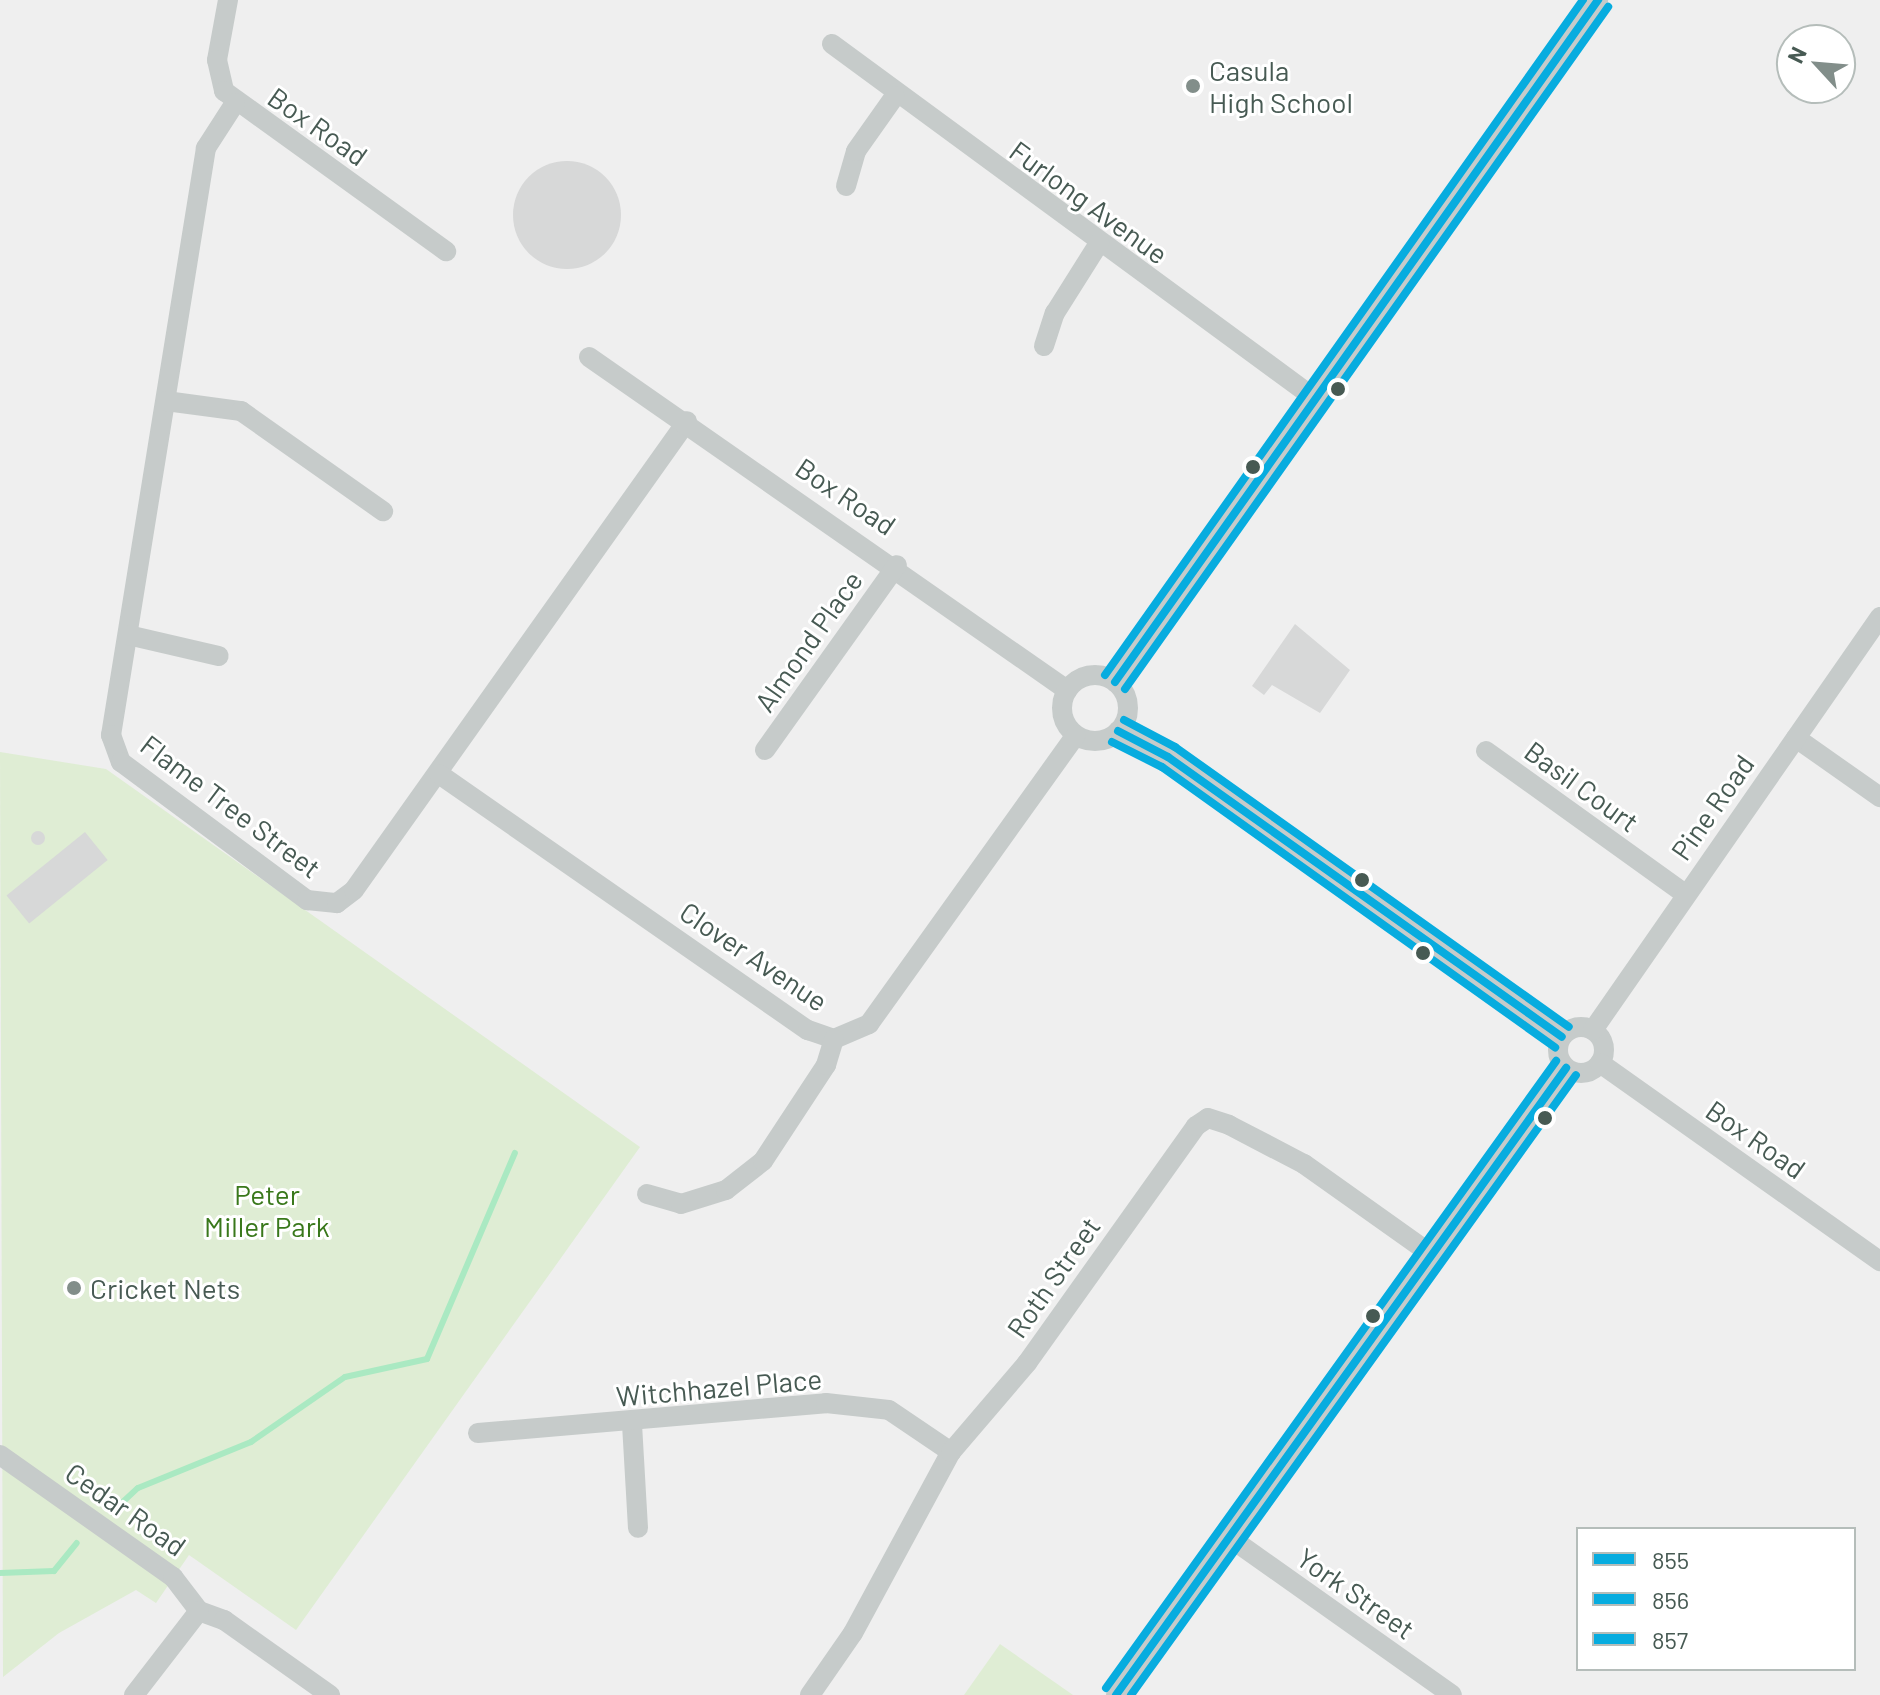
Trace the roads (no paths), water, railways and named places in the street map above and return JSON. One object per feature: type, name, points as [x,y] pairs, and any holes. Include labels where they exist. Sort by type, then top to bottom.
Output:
[{"type":"street","points":[[228,0],[218,77],[235,103]]},
{"type":"street","points":[[1115,682],[1598,0]]},
{"type":"street","name":"Furlong Avenue","points":[[832,44],[895,96],[1317,400]]},
{"type":"street","points":[[846,186],[856,151],[895,96]]},
{"type":"street","name":"Box Road","points":[[235,103],[446,251]]},
{"type":"street","name":"Flame Tree Street","points":[[235,103],[206,148],[128,635],[113,751],[307,900],[343,901],[439,774],[687,421]]},
{"type":"street","points":[[1044,346],[1055,313],[1099,243]]},
{"type":"street","name":"Box Road","points":[[589,357],[897,565],[1067,690]]},
{"type":"street","points":[[166,401],[241,411],[383,511]]},
{"type":"street","name":"Almond Place","points":[[765,750],[897,565]]},
{"type":"street","name":"Pine Road","points":[[1593,1030],[1880,617]]},
{"type":"street","points":[[128,635],[219,656]]},
{"type":"street","points":[[1084,677],[1115,682],[1128,712],[1118,731],[1100,741],[1076,735],[1061,711],[1067,690],[1084,677]]},
{"type":"street","points":[[1118,731],[1168,757],[1562,1037]]},
{"type":"street","name":"Clover Avenue","points":[[439,774],[796,1022],[834,1039],[869,1024],[1076,735]]},
{"type":"street","points":[[1796,738],[1880,797]]},
{"type":"street","name":"Basil Court","points":[[1486,751],[1685,894]]},
{"type":"street","points":[[1578,1027],[1593,1030],[1603,1044],[1600,1063],[1587,1073],[1566,1068],[1558,1054],[1562,1037],[1578,1027]]},
{"type":"street","points":[[647,1194],[681,1204],[726,1190],[763,1161],[826,1065],[834,1039]]},
{"type":"street","name":"Box Road","points":[[1600,1063],[1880,1261]]},
{"type":"street","points":[[1116,1695],[1566,1068]]},
{"type":"street","name":"Roth Street","points":[[810,1695],[853,1633],[951,1452],[1027,1363],[1186,1136],[1208,1118],[1304,1164],[1432,1255]]},
{"type":"street","name":"Witchhazel Place","points":[[478,1433],[861,1405],[911,1421],[951,1452]]},
{"type":"street","points":[[632,1424],[638,1528]]},
{"type":"street","name":"Cedar Road","points":[[0,1455],[173,1577],[199,1611],[224,1620],[330,1695]]},
{"type":"street","name":"York Street","points":[[1229,1537],[1452,1695]]},
{"type":"street","points":[[134,1695],[199,1611]]},
{"type":"waterway","points":[[112,1512],[138,1488],[251,1442],[345,1377],[427,1359],[515,1153]]},
{"type":"waterway","points":[[0,1573],[54,1571],[77,1543]]},
{"type":"place","name":"Casula High School","points":[[1193,86]]},
{"type":"place","name":"Cricket Nets","points":[[74,1288]]},
{"type":"park label","name":"Peter Miller Park","points":[[267,1210]]}]
